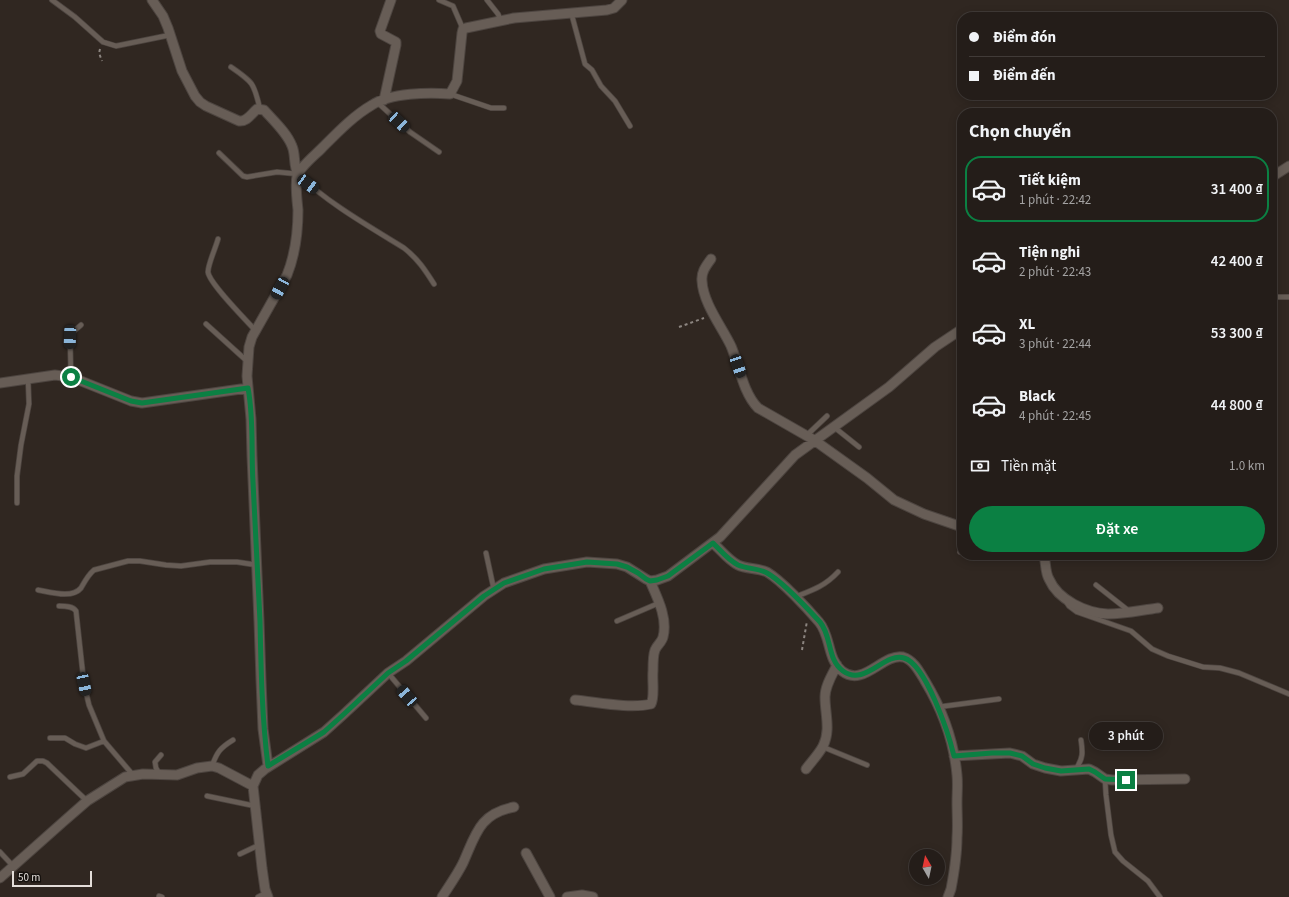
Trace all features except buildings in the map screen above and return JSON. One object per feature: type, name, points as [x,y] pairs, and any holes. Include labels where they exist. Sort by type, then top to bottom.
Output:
[{"type":"street","points":[[152,0],[163,16],[182,71],[195,96],[200,102],[239,121],[247,120],[257,109],[264,110],[288,139],[293,150],[295,169],[298,174]]},
{"type":"street","points":[[381,101],[396,45],[396,42],[381,34],[380,31],[391,0]]},
{"type":"street","points":[[268,766],[264,729],[248,362],[252,337],[255,330],[291,266],[297,224],[298,174],[343,127],[372,105],[398,96],[424,93],[450,94],[457,81],[463,29],[514,18],[607,10],[614,8],[622,0]]},
{"type":"street","points":[[1277,174],[1289,166]]},
{"type":"street","points":[[711,259],[703,271],[703,288],[714,314],[731,346],[754,404],[758,408],[810,438],[867,478],[894,500],[924,514],[957,525]]},
{"type":"street","points":[[264,896],[253,786],[258,775],[268,766],[324,732],[388,673],[406,661],[484,596],[504,583],[544,569],[587,562],[617,564],[627,567],[650,581],[668,576],[720,537],[810,438],[834,427],[889,387],[935,347],[957,332]]},
{"type":"street","points":[[0,383],[55,375],[71,377],[131,401],[142,403],[248,388]]},
{"type":"street","points":[[713,543],[739,566],[768,573],[795,597],[824,628],[834,659],[842,671],[850,675],[856,675],[875,668],[893,658],[904,657],[910,660],[918,670],[931,691],[950,739],[957,775],[957,839],[951,889],[948,897]]},
{"type":"street","points":[[1045,560],[1049,580],[1062,597],[1072,603],[1098,613],[1108,614],[1158,608]]},
{"type":"street","points":[[575,700],[622,705],[644,706],[651,704],[653,700],[652,693],[655,649],[663,638],[664,630],[659,603],[650,581]]},
{"type":"street","points":[[806,769],[822,747],[826,737],[826,689],[837,665]]},
{"type":"street","points":[[954,756],[1010,753],[1022,756],[1033,764],[1045,768],[1061,771],[1089,769],[1105,779],[1185,779]]},
{"type":"street","points":[[0,878],[87,801],[125,777],[133,775],[177,774],[197,768],[212,766],[219,768],[253,786]]},
{"type":"street","points":[[442,897],[462,864],[476,833],[484,821],[502,810],[514,807]]},
{"type":"street","points":[[526,853],[550,897]]},
{"type":"street","points":[[567,897],[582,895],[593,897]]},
{"type":"lane","points":[[52,0],[75,17],[103,42],[116,46],[170,35]]},
{"type":"lane","points":[[439,0],[454,6],[463,29]]},
{"type":"lane","points":[[487,0],[498,14],[501,21]]},
{"type":"lane","points":[[571,12],[585,64],[592,70],[601,86],[615,102],[630,126]]},
{"type":"lane","points":[[231,67],[249,79],[254,87],[260,109]]},
{"type":"lane","points":[[450,94],[491,108],[504,108]]},
{"type":"lane","points":[[381,101],[410,132],[439,152]]},
{"type":"lane","points":[[219,154],[243,176],[247,177],[277,172],[298,174],[308,184],[414,256],[420,262],[434,284]]},
{"type":"lane","points":[[218,239],[208,270],[210,278],[255,330]]},
{"type":"lane","points":[[1277,296],[1289,297]]},
{"type":"lane","points":[[206,324],[248,362]]},
{"type":"lane","points":[[71,377],[70,337],[81,325]]},
{"type":"lane","points":[[17,503],[17,476],[29,404],[28,378]]},
{"type":"lane","points":[[810,438],[827,416]]},
{"type":"lane","points":[[834,427],[859,447]]},
{"type":"lane","points":[[486,553],[494,590]]},
{"type":"lane","points":[[38,590],[73,593],[79,590],[89,573],[94,570],[128,561],[147,561],[181,566],[210,562],[237,562],[257,565]]},
{"type":"lane","points":[[795,597],[820,588],[838,572]]},
{"type":"lane","points":[[1096,585],[1130,612]]},
{"type":"lane","points":[[1062,597],[1069,606],[1077,612],[1125,628],[1139,637],[1152,649],[1203,667],[1220,668],[1239,673],[1289,694]]},
{"type":"lane","points":[[618,621],[659,603]]},
{"type":"lane","points":[[59,606],[74,608],[76,611],[89,705],[104,741],[133,775]]},
{"type":"lane","points":[[388,673],[426,718]]},
{"type":"lane","points":[[938,707],[999,699]]},
{"type":"lane","points":[[50,738],[65,738],[86,748],[104,741]]},
{"type":"lane","points":[[212,766],[218,752],[224,745],[233,740]]},
{"type":"lane","points":[[1076,770],[1082,760],[1083,751],[1081,740]]},
{"type":"lane","points":[[822,747],[867,765]]},
{"type":"lane","points":[[160,775],[156,768],[155,762],[162,754]]},
{"type":"lane","points":[[10,778],[23,774],[37,761],[43,761],[52,767],[87,801]]},
{"type":"lane","points":[[1105,779],[1115,852],[1123,861],[1148,881],[1160,897]]},
{"type":"lane","points":[[207,796],[255,806]]},
{"type":"lane","points":[[240,854],[259,845]]},
{"type":"lane","points":[[0,852],[13,866]]},
{"type":"path","points":[[102,61],[99,53],[103,42]]},
{"type":"path","points":[[679,327],[714,314]]},
{"type":"path","points":[[802,650],[809,611]]},
{"type":"route","points":[[71,377],[131,401],[142,403],[248,388],[250,399],[260,621],[262,705],[268,766],[324,732],[388,673],[406,661],[484,596],[504,583],[544,569],[587,562],[617,564],[627,567],[650,581],[657,580],[668,576],[713,543],[734,563],[739,566],[749,567],[768,573],[786,588],[824,628],[834,659],[842,671],[850,675],[863,674],[893,658],[904,657],[910,660],[931,691],[942,716],[954,756],[1010,753],[1022,756],[1033,764],[1045,768],[1061,771],[1089,769],[1105,779],[1126,780]]}]
